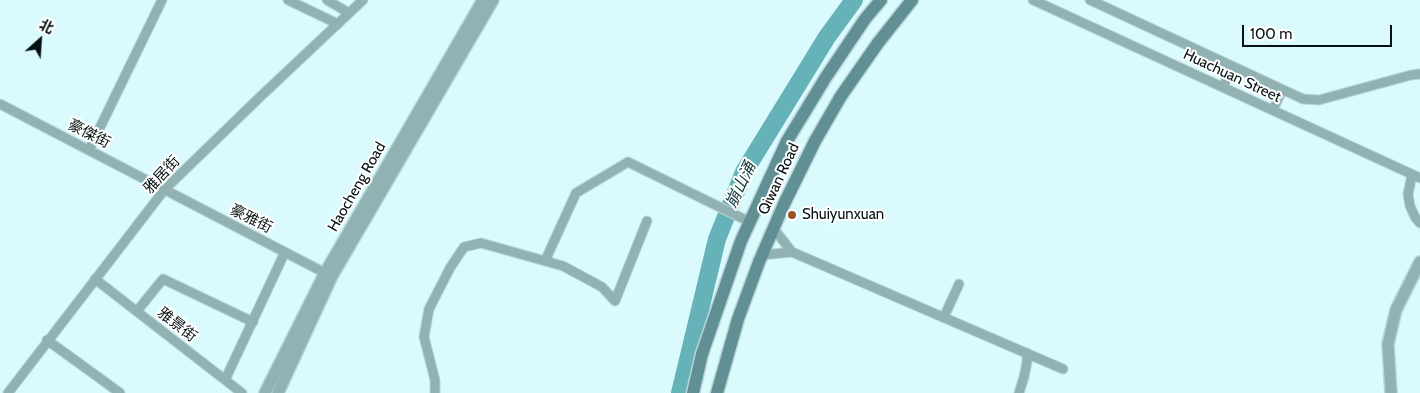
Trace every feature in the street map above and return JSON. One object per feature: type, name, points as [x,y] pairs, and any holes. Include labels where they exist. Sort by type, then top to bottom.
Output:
[{"type":"main road","name":"Qiwan Road","points":[[693,393],[702,354],[741,241],[787,141],[826,77],[865,19],[881,0]]},
{"type":"main road","name":"Qiwan Road","points":[[716,393],[738,319],[762,255],[815,141],[841,96],[878,43],[912,0]]},
{"type":"street","points":[[89,150],[162,0]]},
{"type":"street","points":[[288,0],[338,24]]},
{"type":"street","points":[[327,0],[349,13]]},
{"type":"street","name":"雅居街","points":[[8,393],[165,190],[363,0]]},
{"type":"street","name":"Haocheng Road","points":[[265,393],[325,273],[484,0]]},
{"type":"street","name":"Haocheng Road","points":[[278,393],[332,276],[493,0]]},
{"type":"street","name":"Huachuan Street","points":[[1033,0],[1416,176]]},
{"type":"street","points":[[1090,0],[1303,99],[1319,100],[1420,74]]},
{"type":"street","points":[[1223,87],[1232,66]]},
{"type":"street","points":[[1273,110],[1282,90]]},
{"type":"street","name":"豪傑街","points":[[0,104],[165,190]]},
{"type":"street","points":[[545,260],[576,193],[628,162],[750,222]]},
{"type":"street","points":[[1416,176],[1408,194],[1410,206],[1420,223]]},
{"type":"street","name":"豪雅街","points":[[165,190],[325,273]]},
{"type":"street","points":[[435,393],[435,380],[424,337],[429,310],[450,268],[464,247],[480,243],[563,266],[602,287],[615,301],[648,221]]},
{"type":"street","points":[[774,229],[792,252],[1063,369]]},
{"type":"street","points":[[226,380],[285,252]]},
{"type":"street","points":[[762,255],[792,252]]},
{"type":"street","points":[[1391,393],[1388,344],[1396,310],[1420,262]]},
{"type":"street","name":"雅景街","points":[[95,279],[242,393]]},
{"type":"street","points":[[137,311],[162,279],[252,322]]},
{"type":"street","points":[[944,317],[959,284]]},
{"type":"street","points":[[48,340],[120,393]]},
{"type":"street","points":[[1018,393],[1024,377],[1027,353]]},
{"type":"waterway","name":"崩山涌","points":[[680,393],[717,239],[744,172],[827,37],[854,0]]},
{"type":"place","name":"Shuiyunxuan","points":[[792,215]]}]
